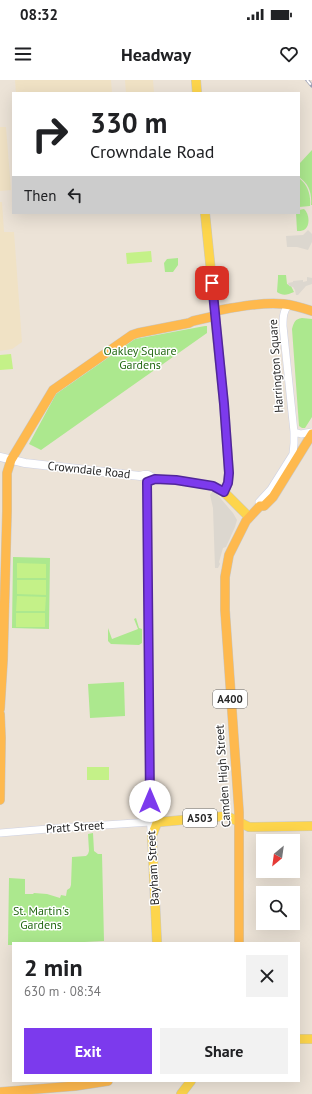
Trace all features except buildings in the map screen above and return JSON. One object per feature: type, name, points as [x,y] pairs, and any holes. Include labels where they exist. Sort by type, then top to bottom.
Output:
[{"type":"highway","points":[[0,708],[3,660],[7,473],[11,460],[51,392],[132,335],[189,323],[241,307],[265,304],[289,305]]},
{"type":"highway","name":"Harrington Square","points":[[289,305],[312,311]]},
{"type":"highway","name":"A400","points":[[254,512],[264,506],[273,497],[312,433]]},
{"type":"highway","name":"Camden High Street","points":[[239,942],[239,822],[227,648],[225,577],[226,564],[231,549],[254,512]]},
{"type":"highway","points":[[0,714],[0,800]]},
{"type":"highway","points":[[0,1092],[101,1082]]},
{"type":"main road","points":[[196,80],[197,92]]},
{"type":"main road","points":[[205,214],[224,404],[229,473],[228,483],[224,492],[254,512]]},
{"type":"main road","name":"Crowndale Road","points":[[0,457],[33,464],[140,476],[144,475],[150,476],[151,480],[176,480],[215,487],[224,492]]},
{"type":"main road","name":"A503","points":[[152,836],[156,826],[160,822],[227,816],[249,826],[312,826]]},
{"type":"main road","name":"Bayham Street","points":[[152,836],[157,942]]},
{"type":"main road","points":[[300,1039],[312,1039]]},
{"type":"main road","points":[[182,1094],[190,1082]]},
{"type":"street","name":"Harrington Square","points":[[254,512],[292,454],[294,444],[283,326],[283,316],[286,307],[289,305]]},
{"type":"street","points":[[294,432],[301,434],[312,433]]},
{"type":"street","name":"Bayham Street","points":[[151,480],[147,822],[152,836]]},
{"type":"street","name":"Pratt Street","points":[[0,833],[147,822]]},
{"type":"shaded area","points":[[15,80],[111,80],[112,92],[16,92]]},
{"type":"shaded area","points":[[125,80],[153,80],[154,92],[126,92]]},
{"type":"shaded area","points":[[0,127],[6,127],[11,190],[0,191]]},
{"type":"shaded area","points":[[0,202],[2,202],[4,232],[14,232],[22,342],[12,349],[0,351]]},
{"type":"shaded area","points":[[308,230],[312,234],[312,242],[308,250],[297,247],[287,247],[286,236],[303,235]]},
{"type":"shaded area","points":[[307,277],[312,278],[312,284],[306,286],[298,295],[296,295],[293,287],[289,286],[288,283],[293,281],[307,281]]},
{"type":"shaded area","points":[[214,491],[233,513],[237,520],[226,547],[223,548],[218,568],[215,568],[213,508],[210,495]]},
{"type":"green space","points":[[312,150],[312,205],[309,189],[300,178],[300,163]]},
{"type":"green space","points":[[300,179],[308,190],[310,206],[300,207]]},
{"type":"green space","points":[[304,209],[306,211],[308,216],[308,226],[304,230],[297,231],[296,214],[300,214],[300,210]]},
{"type":"green space","points":[[151,251],[152,262],[127,264],[126,253]]},
{"type":"green space","points":[[178,258],[178,265],[173,272],[165,272],[164,263],[167,259]]},
{"type":"green space","points":[[278,275],[286,275],[287,284],[291,286],[294,292],[285,295],[277,292]]},
{"type":"green space","points":[[302,318],[312,319],[312,417],[305,428],[299,426],[292,329],[295,321]]},
{"type":"green space","name":"Oakley Square Gardens","points":[[207,326],[207,333],[41,450],[29,444],[56,394],[135,339]]},
{"type":"green space","points":[[11,354],[13,369],[0,370],[0,355]]},
{"type":"green space","points":[[13,557],[50,558],[49,629],[12,628]]},
{"type":"green space","points":[[17,563],[46,564],[46,578],[17,578]]},
{"type":"green space","points":[[17,580],[46,580],[46,595],[17,594]]},
{"type":"green space","points":[[17,596],[46,597],[45,611],[16,611]]},
{"type":"green space","points":[[16,613],[45,613],[45,627],[16,627]]},
{"type":"green space","points":[[136,618],[139,628],[142,629],[142,643],[139,645],[111,644],[108,641],[108,628],[112,639],[138,629],[134,619]]},
{"type":"green space","points":[[124,682],[125,716],[90,718],[88,684]]},
{"type":"green space","points":[[87,767],[109,767],[109,780],[87,780]]},
{"type":"green space","name":"St. Martin's Gardens","points":[[93,833],[94,851],[98,854],[102,854],[104,941],[12,942],[12,945],[8,945],[9,878],[25,879],[25,894],[47,894],[60,898],[61,895],[66,896],[67,890],[71,885],[72,857],[86,856],[88,854],[88,834]]},
{"type":"railway","points":[[307,80],[312,86]]},
{"type":"route","points":[[150,801],[147,482],[155,479],[176,480],[213,486],[224,492],[228,483],[229,473],[224,404],[212,283]]}]
